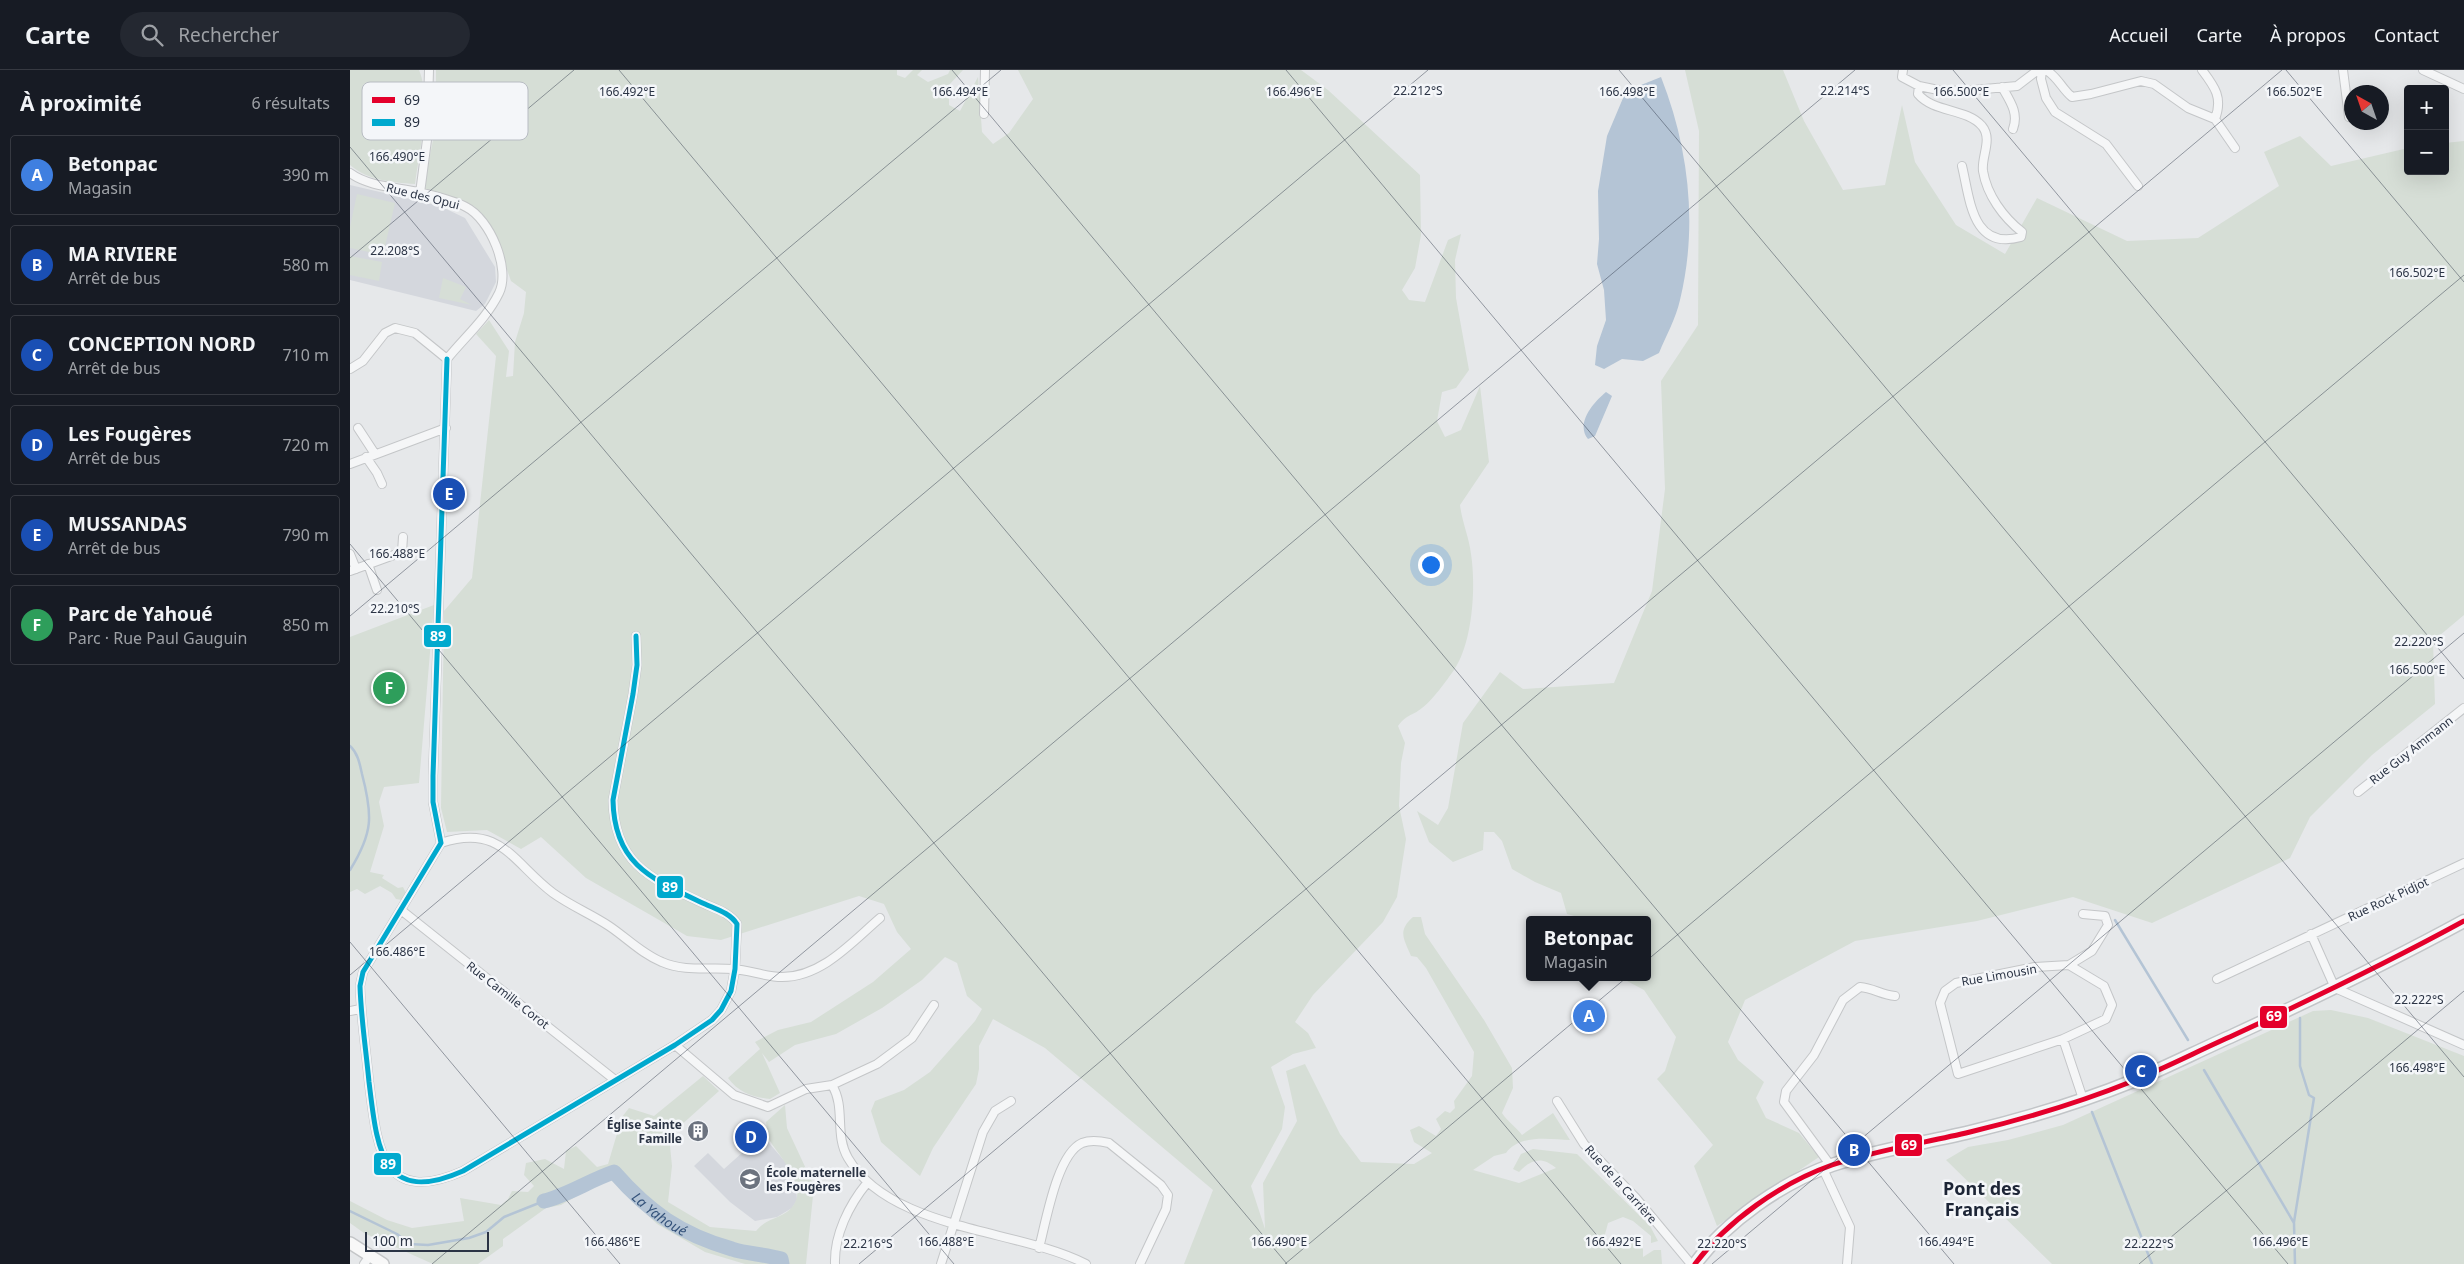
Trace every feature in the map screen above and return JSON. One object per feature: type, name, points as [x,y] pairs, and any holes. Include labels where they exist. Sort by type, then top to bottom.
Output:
[{"type":"main road","points":[[1694,1264],[1720,1236],[1759,1205],[1827,1170],[1930,1141],[1970,1132],[2083,1099],[2133,1081],[2335,988],[2464,921]]},
{"type":"main road","points":[[350,1243],[366,1260],[383,1264]]},
{"type":"street","points":[[984,114],[985,70]]},
{"type":"street","points":[[1903,70],[1902,77],[1919,86],[1943,91],[2017,86],[2040,70],[2046,98],[2055,112],[2106,144],[2138,186]]},
{"type":"street","points":[[2046,70],[2055,75],[2064,91],[2072,97],[2142,81],[2154,84],[2188,108],[2215,119],[2235,148]]},
{"type":"street","points":[[2202,70],[2214,86],[2220,106],[2215,119]]},
{"type":"street","points":[[2343,70],[2345,85]]},
{"type":"street","points":[[2423,70],[2434,72],[2464,89]]},
{"type":"street","points":[[1919,86],[1918,94],[1923,100],[1944,110],[1976,120],[1983,127],[1986,135],[1983,170],[1988,189],[2002,213],[2022,232],[2021,237],[2009,240],[1996,238],[1979,226],[1973,217],[1962,166]]},
{"type":"street","points":[[2002,87],[2013,105],[2016,121],[2013,129]]},
{"type":"street","points":[[420,193],[427,140]]},
{"type":"street","name":"Rue des Opui","points":[[350,173],[382,186],[420,193],[467,207],[475,214],[496,245],[504,277],[500,292],[490,308],[447,359]]},
{"type":"street","points":[[350,369],[363,361],[385,333],[396,328],[415,332],[447,359],[433,776],[433,802],[441,843]]},
{"type":"street","points":[[358,428],[375,454]]},
{"type":"street","points":[[350,464],[446,428]]},
{"type":"street","points":[[366,457],[378,473],[382,484]]},
{"type":"street","points":[[350,554],[353,570],[402,552],[403,537]]},
{"type":"street","points":[[368,564],[377,590]]},
{"type":"street","points":[[636,636],[637,665],[633,694],[613,800],[617,831],[625,850],[645,873],[658,882],[733,918],[737,930],[735,969],[731,991],[721,1010],[712,1020],[675,1045],[463,1171],[443,1180],[429,1183],[408,1181],[386,1163],[376,1134],[360,1009],[360,986],[363,972],[441,843],[455,838],[476,837],[504,847],[552,892],[662,962],[690,968],[735,969],[764,976],[782,977],[810,972],[829,961],[880,918]]},
{"type":"street","name":"Rue Guy Ammann","points":[[2358,792],[2464,708]]},
{"type":"street","name":"Rue Rock Pidjot","points":[[2217,979],[2464,863]]},
{"type":"street","name":"Rue Camille Corot","points":[[401,910],[615,1080]]},
{"type":"street","points":[[2069,965],[2092,951],[2108,925],[2105,916],[2083,914]]},
{"type":"street","points":[[2311,934],[2335,988],[2464,1045]]},
{"type":"street","name":"Rue Limousin","points":[[2069,965],[2104,986],[2112,1005],[2106,1019],[2063,1039],[1958,1074],[1940,1003],[1945,991],[1956,983],[2035,967],[2069,965]]},
{"type":"street","points":[[1847,1264],[1850,1227],[1827,1170],[1784,1102],[1786,1091],[1814,1055],[1843,1000],[1860,987],[1870,988],[1882,995],[1895,996]]},
{"type":"street","points":[[675,1045],[734,1095],[758,1105],[772,1106],[806,1089],[832,1085],[877,1064],[912,1038],[934,1005]]},
{"type":"street","points":[[350,1011],[360,1009]]},
{"type":"street","points":[[2063,1039],[2083,1099]]},
{"type":"street","points":[[832,1085],[839,1096],[841,1142],[848,1158],[867,1182],[914,1210],[1086,1264]]},
{"type":"street","points":[[941,1264],[989,1119],[1002,1105],[1011,1101]]},
{"type":"street","name":"Rue de la Carrière","points":[[1557,1101],[1584,1144],[1636,1198],[1694,1264]]},
{"type":"street","points":[[1040,1248],[1059,1175],[1068,1153],[1083,1142],[1109,1143],[1161,1184],[1168,1195],[1169,1201],[1166,1209],[1140,1264]]},
{"type":"street","points":[[835,1264],[842,1224],[850,1206],[867,1182]]},
{"type":"shaded area","points":[[350,70],[419,70],[423,82],[362,82],[362,140],[421,140],[415,184],[373,178],[350,165]]},
{"type":"shaded area","points":[[436,70],[897,70],[897,75],[905,78],[913,70],[922,70],[917,75],[928,82],[948,74],[950,70],[963,70],[949,85],[949,105],[960,111],[978,77],[982,132],[993,144],[1009,133],[1033,99],[1018,70],[1301,70],[1328,90],[1420,175],[1421,235],[1415,268],[1402,290],[1409,300],[1425,302],[1448,240],[1461,234],[1455,260],[1456,298],[1469,370],[1456,388],[1442,392],[1437,421],[1445,437],[1461,430],[1480,386],[1489,462],[1460,505],[1470,548],[1473,582],[1472,614],[1465,645],[1454,670],[1426,705],[1404,719],[1398,726],[1405,743],[1401,763],[1399,806],[1406,839],[1397,897],[1383,922],[1313,995],[1295,1022],[1308,1033],[1316,1048],[1293,1054],[1271,1067],[1285,1107],[1282,1129],[1251,1186],[1265,1229],[1263,1183],[1297,1121],[1286,1071],[1305,1064],[1340,1134],[1361,1162],[1414,1164],[1432,1153],[1414,1142],[1410,1130],[1419,1126],[1436,1136],[1441,1129],[1436,1119],[1445,1111],[1450,1113],[1455,1108],[1454,1101],[1472,1076],[1474,1052],[1426,968],[1417,957],[1411,956],[1406,945],[1403,935],[1405,927],[1413,917],[1421,917],[1425,934],[1484,1020],[1512,1068],[1513,1088],[1502,1113],[1522,1135],[1553,1113],[1570,1140],[1527,1140],[1512,1147],[1506,1153],[1494,1156],[1473,1170],[1519,1183],[1556,1168],[1546,1162],[1537,1161],[1528,1164],[1519,1172],[1513,1169],[1521,1154],[1533,1149],[1577,1154],[1650,1226],[1658,1241],[1651,1243],[1651,1236],[1633,1221],[1623,1217],[1608,1223],[1604,1238],[1613,1248],[1635,1242],[1643,1249],[1643,1257],[1654,1250],[1661,1250],[1662,1264],[1184,1264],[1213,1190],[1045,1048],[993,1019],[979,1046],[979,1069],[976,1084],[933,1148],[920,1176],[881,1142],[871,1111],[875,1101],[904,1090],[930,1072],[975,1021],[982,1009],[967,996],[957,963],[945,957],[922,980],[882,1008],[836,1034],[795,1045],[769,1062],[762,1053],[780,1093],[770,1099],[742,1091],[728,1078],[760,1049],[755,1042],[778,1030],[811,1022],[873,982],[911,949],[897,932],[884,904],[859,896],[721,940],[687,936],[586,878],[541,837],[521,849],[487,830],[447,832],[441,808],[444,611],[472,578],[496,356],[476,334],[489,320],[509,351],[506,377],[513,376],[515,342],[524,313],[526,292],[511,281],[492,227],[474,206],[423,190],[433,140],[528,140],[528,82],[436,82]]},
{"type":"shaded area","points":[[1685,70],[1783,70],[1804,121],[1843,190],[1885,185],[1902,105],[1915,162],[1956,225],[2005,254],[2037,198],[2127,241],[2198,238],[2279,186],[2264,152],[2300,136],[2331,166],[2404,149],[2404,175],[2449,175],[2449,143],[2464,141],[2464,615],[2433,641],[2435,704],[2372,755],[2310,817],[2290,858],[2152,923],[2073,897],[1977,921],[1855,941],[1745,1000],[1728,1042],[1738,1060],[1764,1082],[1756,1098],[1766,1118],[1799,1133],[1819,1157],[1717,1226],[1694,1166],[1713,1145],[1657,1079],[1665,1071],[1676,1037],[1644,990],[1627,981],[1651,981],[1651,916],[1574,916],[1567,914],[1561,893],[1535,882],[1512,869],[1502,841],[1494,832],[1484,832],[1483,850],[1453,862],[1429,842],[1417,811],[1438,825],[1448,808],[1463,723],[1500,672],[1523,689],[1614,683],[1652,591],[1665,489],[1661,381],[1698,325],[1699,131]]},
{"type":"shaded area","points":[[350,185],[440,206],[465,218],[495,267],[496,282],[485,304],[476,311],[350,280]]},
{"type":"shaded area","points":[[357,194],[395,203],[383,255],[350,248],[350,227]]},
{"type":"shaded area","points":[[350,256],[382,262],[379,281],[350,275]]},
{"type":"shaded area","points":[[443,278],[466,287],[460,299],[472,305],[439,298]]},
{"type":"shaded area","points":[[434,605],[419,783],[384,787],[379,802],[384,826],[370,872],[384,875],[382,878],[398,888],[403,887],[406,893],[402,900],[396,899],[392,893],[380,886],[365,894],[357,889],[350,892],[350,637]]},
{"type":"shaded area","points":[[2331,1010],[2368,1018],[2464,1056],[2464,1264],[2052,1264],[1946,1160],[1968,1147],[2008,1140],[2063,1125],[2313,1011]]},
{"type":"shaded area","points":[[703,1076],[719,1091],[669,1136],[672,1166],[668,1202],[710,1227],[756,1231],[760,1226],[790,1210],[797,1198],[795,1181],[786,1163],[770,1141],[766,1122],[785,1105],[787,1128],[814,1186],[806,1264],[745,1264],[705,1252],[657,1224],[609,1178],[561,1205],[546,1208],[503,1239],[503,1246],[478,1264],[433,1264],[364,1233],[350,1223],[350,1201],[387,1220],[412,1228],[464,1221],[460,1198],[501,1205],[508,1199],[512,1191],[528,1192],[534,1186],[524,1175],[526,1163],[545,1159],[564,1169],[566,1151],[576,1146],[597,1167],[608,1164],[622,1117],[629,1108],[654,1116]]},
{"type":"shaded area","name":"École maternelle les Fougères","points":[[762,1135],[788,1165],[796,1188],[797,1200],[792,1208],[777,1217],[755,1221],[730,1202],[694,1166],[708,1153],[724,1169]]},
{"type":"water","points":[[1661,77],[1678,131],[1688,187],[1689,244],[1686,272],[1678,307],[1659,353],[1643,361],[1622,359],[1604,369],[1595,365],[1597,346],[1606,320],[1604,290],[1597,264],[1599,239],[1598,191],[1607,136],[1626,91]]},
{"type":"water","points":[[1606,392],[1612,396],[1595,436],[1588,439],[1585,433],[1585,420],[1596,401]]},
{"type":"waterway","points":[[350,746],[355,752],[359,763],[366,789],[369,813],[367,834],[358,857],[350,870]]},
{"type":"waterway","points":[[2115,920],[2188,1040]]},
{"type":"waterway","points":[[2294,1222],[2314,1098],[2309,1095],[2300,1066],[2300,1018]]},
{"type":"waterway","points":[[2204,1070],[2294,1223],[2295,1264]]},
{"type":"waterway","points":[[2092,1112],[2152,1264]]},
{"type":"waterway","name":"La Yahoué","points":[[544,1201],[614,1172],[640,1199],[681,1229],[732,1249],[781,1259],[782,1264]]},
{"type":"waterway","points":[[350,1211],[397,1234],[409,1244],[428,1245],[469,1238],[486,1232],[504,1217],[544,1201]]},
{"type":"transit line","name":"89","points":[[447,359],[433,776],[433,802],[441,843],[363,972],[360,986],[361,1010],[375,1128],[380,1148],[388,1164],[399,1176],[414,1182],[435,1180],[463,1171],[675,1045],[712,1020],[721,1010],[731,991],[735,969],[737,924],[727,914],[669,887],[640,868],[629,856],[621,841],[615,822],[613,800],[633,694],[637,665],[636,636]]},
{"type":"transit line","name":"69","points":[[1695,1264],[1723,1233],[1756,1205],[1813,1173],[1866,1155],[2011,1122],[2113,1089],[2321,994],[2464,921]]},
{"type":"place","name":"MUSSANDAS","points":[[449,494]]},
{"type":"place","name":"Parc de Yahoué","points":[[389,688]]},
{"type":"place","name":"Betonpac","points":[[1589,1016]]},
{"type":"place","name":"CONCEPTION NORD","points":[[2141,1071]]},
{"type":"place","name":"Église Sainte Famille","points":[[698,1131]]},
{"type":"place","name":"Les Fougères","points":[[751,1137]]},
{"type":"place","name":"MA RIVIERE","points":[[1854,1150]]},
{"type":"place","name":"École maternelle les Fougères","points":[[750,1179]]},
{"type":"district","name":"Pont des Français","points":[[1982,1198]]}]
